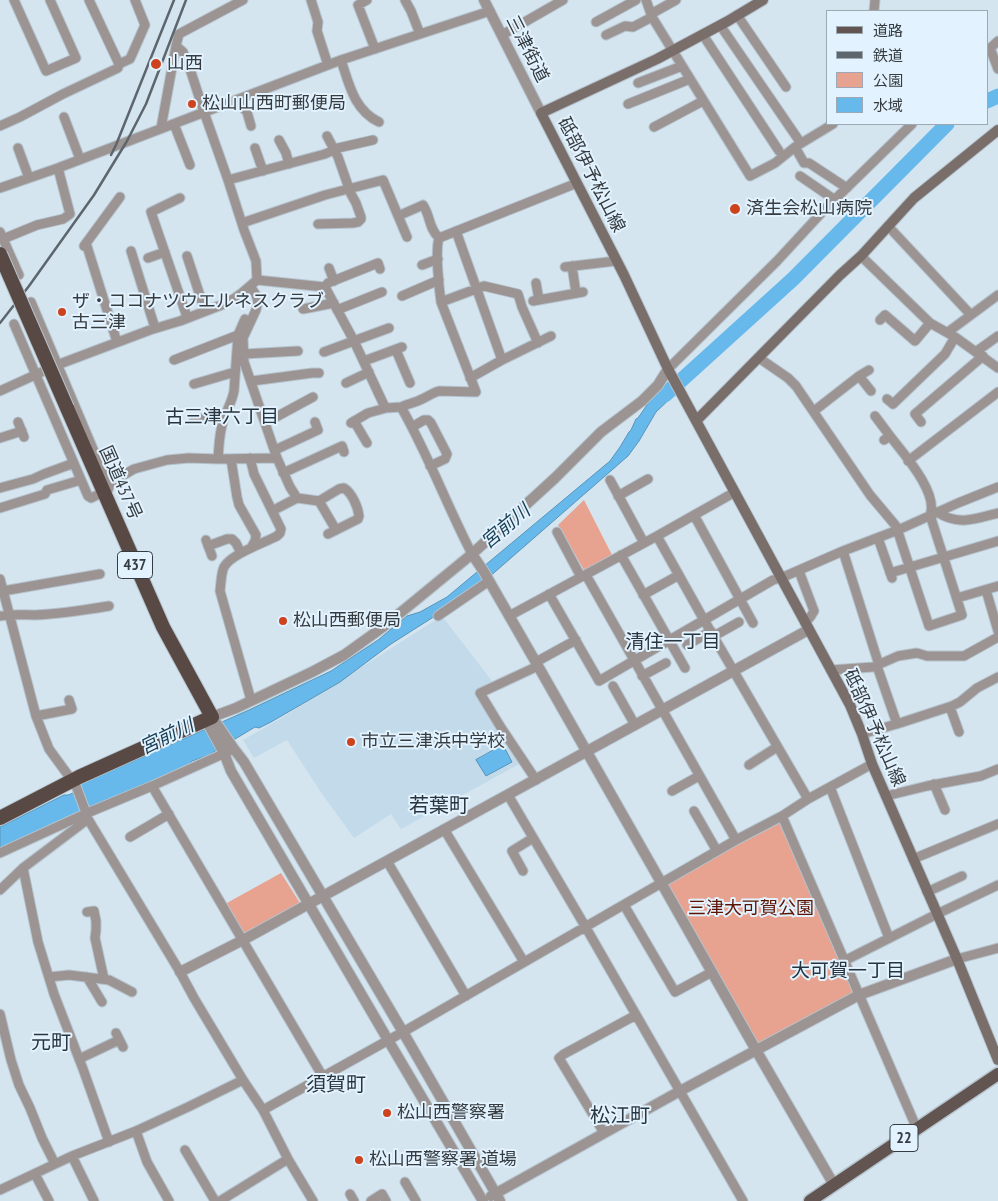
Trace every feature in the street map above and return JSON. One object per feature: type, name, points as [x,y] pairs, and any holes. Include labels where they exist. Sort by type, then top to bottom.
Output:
[{"type":"highway","name":"国道437号","points":[[0,254],[64,410]]},
{"type":"highway","name":"国道437号","points":[[0,272],[103,491],[163,627],[210,720]]},
{"type":"highway","points":[[0,818],[210,720]]},
{"type":"main road","name":"砥部伊予松山線","points":[[763,0],[673,51],[541,113],[624,275],[671,374],[850,705],[872,764],[957,959],[998,1060]]},
{"type":"main road","points":[[696,421],[861,256],[914,198],[998,130]]},
{"type":"main road","name":"22","points":[[810,1201],[998,1074]]},
{"type":"street","points":[[14,0],[46,71],[76,58],[50,0]]},
{"type":"street","points":[[89,0],[119,64]]},
{"type":"street","points":[[0,126],[118,68],[119,64],[130,59],[145,25],[134,0]]},
{"type":"street","points":[[161,128],[179,34],[243,0]]},
{"type":"street","points":[[311,0],[318,22],[317,32],[328,65]]},
{"type":"street","points":[[367,0],[358,5],[375,49]]},
{"type":"street","points":[[405,0],[420,34]]},
{"type":"street","points":[[502,35],[563,0]]},
{"type":"street","points":[[596,22],[636,0]]},
{"type":"street","points":[[646,0],[651,16],[750,176],[775,163],[797,141],[831,125]]},
{"type":"street","points":[[606,35],[625,26],[633,27],[676,0]]},
{"type":"street","points":[[0,188],[58,168],[341,60],[420,34],[487,3]]},
{"type":"street","name":"三津街道","points":[[487,3],[541,113]]},
{"type":"street","points":[[737,16],[786,87]]},
{"type":"street","points":[[720,26],[797,141],[804,163],[809,163],[847,188]]},
{"type":"street","points":[[703,35],[779,151]]},
{"type":"street","points":[[998,41],[988,50],[998,70]]},
{"type":"street","points":[[176,46],[183,52],[187,60],[256,261],[253,283],[258,302],[243,338],[244,362],[252,380],[283,473],[296,498]]},
{"type":"street","points":[[341,60],[350,88],[358,104],[365,114],[379,122]]},
{"type":"street","points":[[638,83],[682,66]]},
{"type":"street","points":[[628,104],[690,79]]},
{"type":"street","points":[[236,100],[247,112],[251,126]]},
{"type":"street","points":[[654,126],[674,111],[703,101]]},
{"type":"street","points":[[64,117],[80,159]]},
{"type":"street","points":[[174,124],[190,165]]},
{"type":"street","points":[[498,1197],[244,762],[228,750],[210,720],[344,655],[383,628],[472,554],[555,478],[601,432],[642,401],[658,384],[671,374],[835,200],[911,125]]},
{"type":"street","points":[[318,224],[353,223],[361,219],[341,164],[327,136]]},
{"type":"street","points":[[279,140],[289,164]]},
{"type":"street","points":[[228,180],[373,140]]},
{"type":"street","points":[[18,148],[28,178]]},
{"type":"street","points":[[255,148],[262,171]]},
{"type":"street","points":[[19,275],[2,236],[63,219],[70,214],[58,168]]},
{"type":"street","points":[[800,176],[835,200]]},
{"type":"street","points":[[242,223],[325,195],[383,180],[407,237]]},
{"type":"street","points":[[439,238],[577,182]]},
{"type":"street","points":[[117,342],[85,245],[120,197]]},
{"type":"street","points":[[180,198],[151,212],[187,317]]},
{"type":"street","points":[[367,443],[353,422],[368,413],[386,408],[401,407],[439,391],[476,392],[441,302],[438,259],[439,238],[429,222],[427,211],[423,205],[398,216]]},
{"type":"street","points":[[112,208],[119,216]]},
{"type":"street","points":[[888,226],[971,315]]},
{"type":"street","points":[[456,230],[502,360]]},
{"type":"street","points":[[131,251],[154,328]]},
{"type":"street","points":[[148,258],[165,252]]},
{"type":"street","points":[[186,256],[205,311]]},
{"type":"street","points":[[861,256],[930,323],[980,354],[998,368]]},
{"type":"street","points":[[422,264],[438,259]]},
{"type":"street","points":[[536,283],[536,301],[579,293],[569,266],[616,261]]},
{"type":"street","points":[[325,287],[328,283],[378,263],[380,269]]},
{"type":"street","points":[[329,268],[334,281]]},
{"type":"street","points":[[402,296],[439,280]]},
{"type":"street","points":[[0,391],[57,365],[154,328],[180,321],[205,311],[235,298],[253,283],[325,287]]},
{"type":"street","points":[[441,302],[484,286],[518,294],[538,342]]},
{"type":"street","points":[[325,287],[354,341],[386,408]]},
{"type":"street","points":[[303,309],[335,306],[382,292]]},
{"type":"street","points":[[892,404],[945,354],[951,335],[971,315],[998,295]]},
{"type":"street","points":[[31,302],[57,365],[103,491]]},
{"type":"street","points":[[880,320],[885,315],[915,341],[930,323]]},
{"type":"street","points":[[218,459],[219,441],[224,418],[233,398],[238,335],[245,319]]},
{"type":"street","points":[[14,324],[88,496],[91,498],[134,469],[167,460],[250,458],[276,454],[318,430],[315,422]]},
{"type":"street","points":[[324,352],[389,328]]},
{"type":"street","points":[[174,360],[238,335]]},
{"type":"street","points":[[470,378],[551,336]]},
{"type":"street","points":[[921,422],[915,414],[998,336]]},
{"type":"street","points":[[364,362],[399,348],[410,383]]},
{"type":"street","points":[[244,354],[298,351]]},
{"type":"street","points":[[760,358],[796,386],[870,495],[898,530],[929,626],[962,615],[944,556],[929,493],[908,461],[887,438],[875,416]]},
{"type":"street","points":[[814,411],[859,376],[870,370]]},
{"type":"street","points":[[194,384],[235,372]]},
{"type":"street","points":[[346,383],[369,372]]},
{"type":"street","points":[[252,380],[318,373]]},
{"type":"street","points":[[859,376],[871,391]]},
{"type":"street","points":[[908,461],[998,392]]},
{"type":"street","points":[[265,423],[313,397]]},
{"type":"street","points":[[401,407],[412,426],[472,554],[537,664],[834,1185]]},
{"type":"street","points":[[194,418],[210,416],[224,418]]},
{"type":"street","points":[[412,426],[428,420],[447,454],[445,459],[430,466]]},
{"type":"street","points":[[0,438],[21,430]]},
{"type":"street","points":[[283,473],[342,446],[344,452]]},
{"type":"street","points":[[250,458],[254,474],[281,529],[277,536],[230,560],[224,567],[220,591],[251,700]]},
{"type":"street","points":[[231,459],[236,497],[256,535],[256,541],[251,548]]},
{"type":"street","points":[[0,488],[33,479],[74,464]]},
{"type":"street","points":[[618,496],[648,479]]},
{"type":"street","points":[[0,508],[45,494],[47,490],[81,480]]},
{"type":"street","points":[[610,480],[644,543]]},
{"type":"street","points":[[549,594],[599,681],[773,580],[898,530],[958,502],[998,487]]},
{"type":"street","points":[[272,511],[296,498],[320,501],[344,488],[348,490],[358,512],[358,519],[332,532],[320,501]]},
{"type":"street","points":[[509,616],[735,492]]},
{"type":"street","points":[[934,514],[966,521],[998,513]]},
{"type":"street","points":[[694,515],[753,623]]},
{"type":"street","points":[[557,532],[634,661],[736,840]]},
{"type":"street","points":[[657,536],[808,799]]},
{"type":"street","points":[[878,538],[891,576],[910,567],[998,541]]},
{"type":"street","points":[[212,556],[207,543],[227,539],[232,539],[242,553]]},
{"type":"street","points":[[843,551],[897,724]]},
{"type":"street","points":[[621,556],[685,668]]},
{"type":"street","points":[[180,972],[243,940],[662,711],[734,671],[806,626],[814,611],[798,570]]},
{"type":"street","points":[[3,591],[100,574]]},
{"type":"street","points":[[643,595],[679,575]]},
{"type":"street","points":[[0,579],[3,591],[4,615],[36,716],[49,749],[74,784],[85,813],[242,1080],[263,1110],[288,1160],[313,1201]]},
{"type":"street","points":[[438,616],[489,581]]},
{"type":"street","points":[[957,598],[998,586]]},
{"type":"street","points":[[986,590],[998,632]]},
{"type":"street","points":[[4,615],[61,613],[109,606]]},
{"type":"street","points":[[687,646],[739,622]]},
{"type":"street","points":[[831,670],[863,668],[878,665],[898,656],[917,653],[927,656],[964,656],[998,637]]},
{"type":"street","points":[[536,780],[480,693],[537,664],[576,640]]},
{"type":"street","points":[[642,676],[666,663]]},
{"type":"street","points":[[862,734],[950,707],[998,676]]},
{"type":"street","points":[[613,686],[635,725]]},
{"type":"street","points":[[36,716],[72,709],[69,700]]},
{"type":"street","points":[[950,707],[959,732]]},
{"type":"street","points":[[749,765],[777,747]]},
{"type":"street","points":[[0,853],[85,813],[152,786],[228,750]]},
{"type":"street","points":[[228,750],[231,771],[483,1201],[498,1197],[604,1133],[859,996],[957,959],[998,948]]},
{"type":"street","points":[[263,1110],[872,764]]},
{"type":"street","points":[[886,796],[934,784],[981,776],[998,769]]},
{"type":"street","points":[[672,791],[699,776]]},
{"type":"street","points":[[934,784],[945,810]]},
{"type":"street","points":[[152,786],[323,1077]]},
{"type":"street","points":[[830,787],[888,938]]},
{"type":"street","points":[[508,795],[586,926],[744,1201]]},
{"type":"street","points":[[694,811],[717,851]]},
{"type":"street","points":[[0,890],[85,813]]},
{"type":"street","points":[[130,837],[169,814]]},
{"type":"street","points":[[782,816],[917,1129]]},
{"type":"street","points":[[913,859],[998,824]]},
{"type":"street","points":[[444,829],[524,962]]},
{"type":"street","points":[[519,868],[512,851],[533,838]]},
{"type":"street","points":[[387,861],[466,996]]},
{"type":"street","points":[[23,868],[38,942],[60,1012],[109,1142]]},
{"type":"street","points":[[927,892],[962,876]]},
{"type":"street","points":[[844,960],[998,885]]},
{"type":"street","points":[[624,905],[674,992],[712,972]]},
{"type":"street","points":[[87,912],[94,911],[96,916],[95,938],[104,979]]},
{"type":"street","points":[[49,977],[69,975],[104,979],[132,992]]},
{"type":"street","points":[[87,977],[102,1002]]},
{"type":"street","points":[[0,1014],[11,1060],[20,1085],[55,1164]]},
{"type":"street","points":[[604,1133],[559,1058],[636,1014]]},
{"type":"street","points":[[79,1059],[119,1040]]},
{"type":"street","points":[[0,1190],[72,1156],[136,1131],[242,1080]]},
{"type":"street","points":[[136,1131],[147,1162],[169,1201]]},
{"type":"street","points":[[185,1150],[215,1201]]},
{"type":"street","points":[[72,1156],[94,1201]]},
{"type":"street","points":[[220,1201],[288,1160]]},
{"type":"street","points":[[198,1172],[207,1168]]},
{"type":"street","points":[[35,1174],[49,1201]]},
{"type":"street","points":[[405,1182],[416,1201]]},
{"type":"street","points":[[371,1201],[382,1194],[386,1201]]},
{"type":"shaded area","points":[[442,616],[492,681],[476,691],[521,763],[401,829],[391,814],[354,838],[320,791],[287,740],[254,758],[243,740],[278,720]]},
{"type":"green space","points":[[584,500],[612,555],[584,570],[558,525]]},
{"type":"green space","name":"三津大可賀公園","points":[[781,819],[856,994],[757,1046],[666,885]]},
{"type":"green space","points":[[281,873],[300,903],[243,936],[225,904]]},
{"type":"water","name":"宮前川","points":[[669,382],[676,393],[656,412],[628,456],[480,585],[454,604],[391,644],[340,682],[271,722],[259,728],[255,727],[207,756],[192,761],[190,764],[0,848],[0,827],[64,795],[78,791],[79,785],[249,710],[331,671],[378,640],[407,616],[420,612],[447,597],[610,461],[631,430],[636,419],[649,402]]},
{"type":"water","points":[[503,745],[512,762],[486,776],[476,760]]},
{"type":"waterway","name":"宮前川","points":[[988,101],[998,96]]},
{"type":"waterway","name":"宮前川","points":[[665,395],[793,279],[946,125]]},
{"type":"railway","points":[[111,155],[174,0]]},
{"type":"railway","points":[[0,323],[94,195],[127,141],[146,104],[186,0]]},
{"type":"place","name":"山西","points":[[156,64]]},
{"type":"place","name":"松山山西町郵便局","points":[[192,104]]},
{"type":"place","name":"済生会松山病院","points":[[735,209]]},
{"type":"place","name":"ザ・ココナツウエルネスクラブ 古三津","points":[[62,312]]},
{"type":"place","name":"松山西郵便局","points":[[283,621]]},
{"type":"place","name":"市立三津浜中学校","points":[[351,742]]},
{"type":"place","name":"松山西警察署","points":[[387,1113]]},
{"type":"place","name":"松山西警察署 道場","points":[[359,1160]]},
{"type":"district","name":"古三津六丁目","points":[[222,418]]},
{"type":"district","name":"清住一丁目","points":[[673,643]]},
{"type":"district","name":"若葉町","points":[[439,806]]},
{"type":"district","name":"大可賀一丁目","points":[[848,972]]},
{"type":"district","name":"元町","points":[[51,1043]]},
{"type":"district","name":"須賀町","points":[[336,1085]]},
{"type":"district","name":"松江町","points":[[620,1116]]}]
